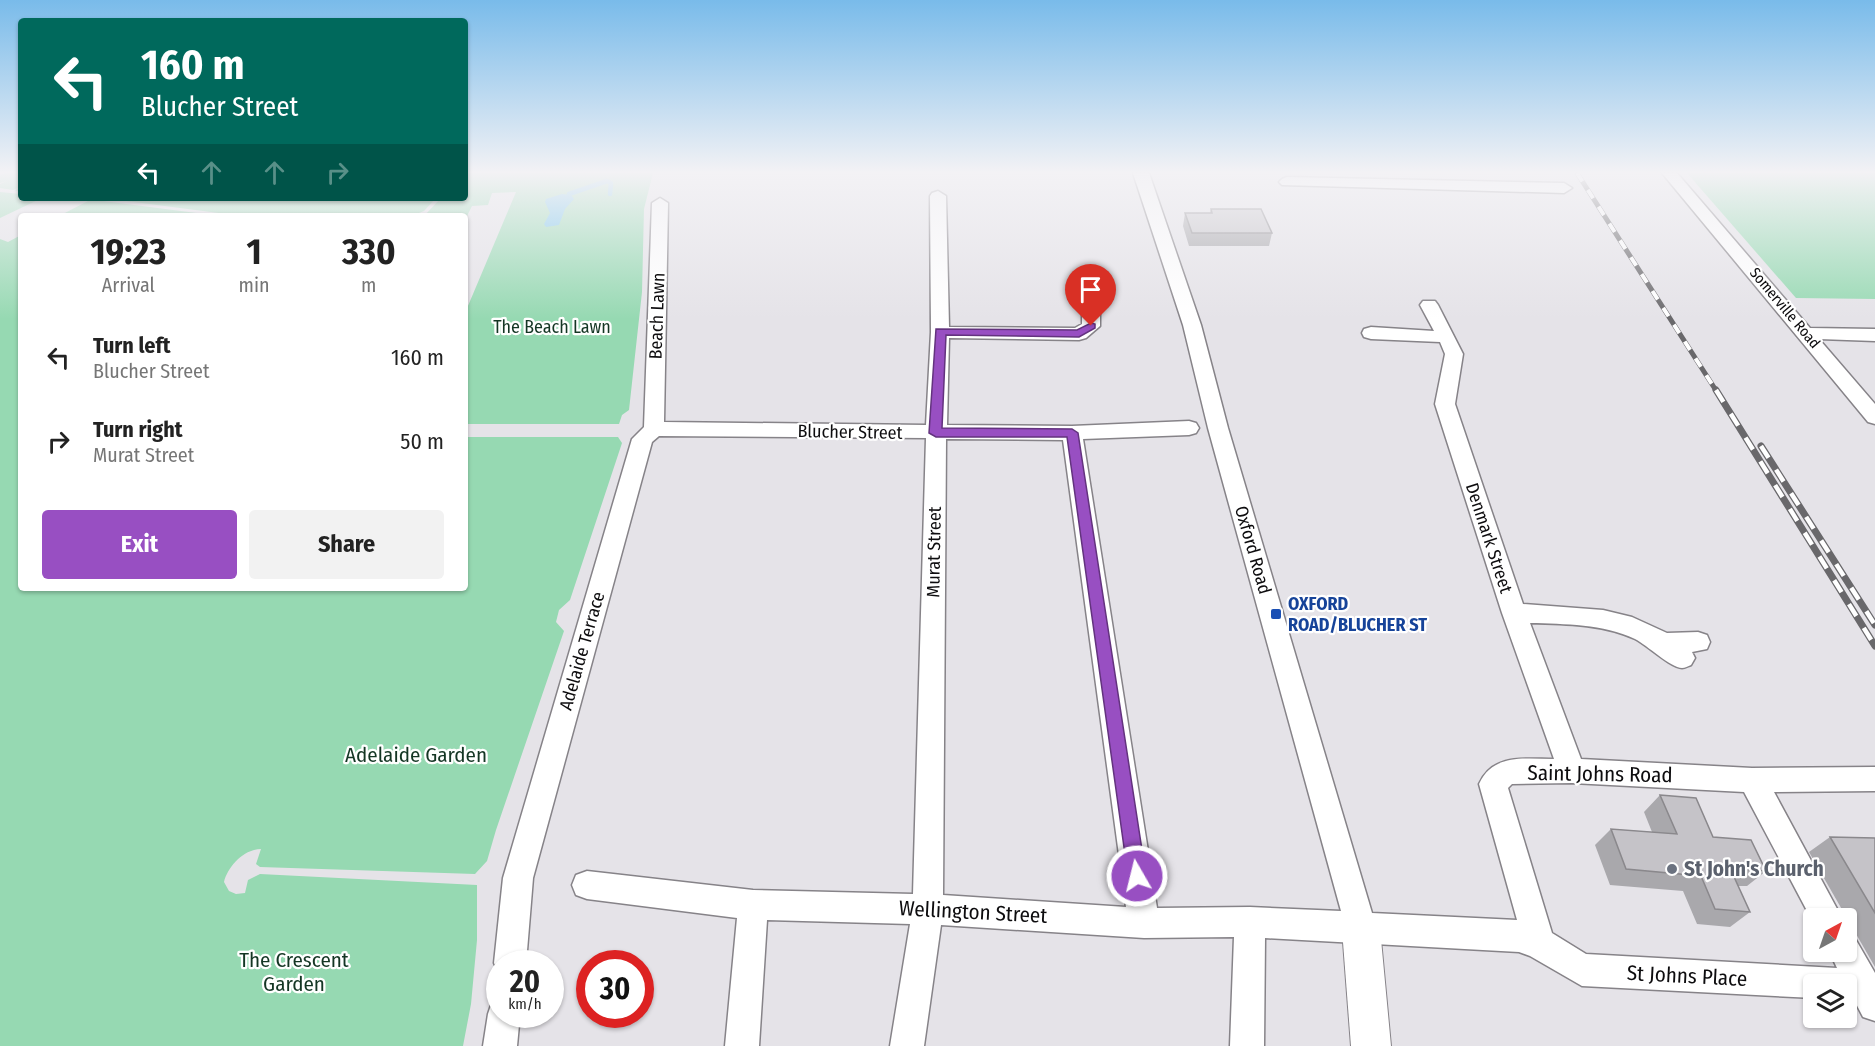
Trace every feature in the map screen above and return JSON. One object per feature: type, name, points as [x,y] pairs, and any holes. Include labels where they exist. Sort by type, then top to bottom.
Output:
[{"type":"street","name":"Beach Lawn","points":[[654,429],[660,222]]},
{"type":"street","name":"Murat Street","points":[[907,1046],[928,909],[936,433],[940,332],[938,222]]},
{"type":"street","name":"Oxford Road","points":[[1157,222],[1192,326],[1222,440],[1361,929]]},
{"type":"street","name":"Somerville Road","points":[[1711,222],[1875,417]]},
{"type":"street","name":"Denmark Street","points":[[1429,305],[1454,354],[1445,404],[1514,613],[1572,771]]},
{"type":"street","points":[[940,332],[1015,328],[1079,334],[1091,326],[1091,313]]},
{"type":"street","points":[[1371,333],[1447,337]]},
{"type":"street","points":[[1806,333],[1875,335]]},
{"type":"street","name":"Blucher Street","points":[[654,429],[1072,433],[1190,428]]},
{"type":"street","name":"Adelaide Terrace","points":[[511,950],[518,878],[642,439],[654,429]]},
{"type":"street","points":[[1072,433],[1144,922]]},
{"type":"street","points":[[1514,613],[1591,617],[1634,627],[1682,648]]},
{"type":"street","name":"Saint Johns Road","points":[[1539,943],[1493,784],[1506,772],[1572,771],[1752,780],[1875,779]]},
{"type":"street","points":[[1752,780],[1822,908]]},
{"type":"street","name":"Wellington Street","points":[[587,885],[753,905],[928,909],[1144,922],[1250,922],[1361,929]]},
{"type":"street","points":[[742,1046],[753,905]]},
{"type":"street","points":[[1247,1046],[1250,922]]},
{"type":"street","points":[[1371,1046],[1361,929],[1519,936],[1539,943]]},
{"type":"street","name":"St Johns Place","points":[[1539,943],[1582,970],[1803,986]]},
{"type":"street","points":[[500,1046],[502,1028]]},
{"type":"green space","name":"The Beach Lawn","points":[[503,222],[644,222],[642,292],[629,410],[622,415],[619,424],[468,424],[468,306]]},
{"type":"green space","points":[[1730,222],[1875,222],[1875,299],[1796,298]]},
{"type":"green space","points":[[18,237],[18,591],[468,591],[468,437],[618,437],[622,443],[570,600],[559,610],[556,622],[564,631],[487,861],[475,874],[260,867],[256,864],[261,849],[243,855],[229,870],[224,882],[229,891],[236,894],[245,893],[248,880],[260,874],[477,885],[477,940],[471,1004],[463,1046],[0,1046],[0,239],[8,242]]},
{"type":"water","points":[[545,222],[560,222],[559,225],[546,227]]},
{"type":"building","points":[[1188,222],[1267,222],[1272,233],[1192,233]]},
{"type":"building","points":[[1660,795],[1696,798],[1713,837],[1751,840],[1766,871],[1730,868],[1750,912],[1715,909],[1701,876],[1626,869],[1611,829],[1677,834]]},
{"type":"building","points":[[1830,837],[1875,838],[1875,913]]},
{"type":"railway","points":[[1608,222],[1717,392]]},
{"type":"railway","points":[[1716,390],[1875,646]]},
{"type":"railway","points":[[1761,446],[1875,625]]},
{"type":"place","name":"OXFORD ROAD/BLUCHER ST","points":[[1276,614]]},
{"type":"place","name":"St John's Church","points":[[1672,869]]},
{"type":"route","points":[[1091,326],[1079,334],[940,332],[936,433],[1072,433],[1137,876]]},
{"type":"park label","name":"Adelaide Garden","points":[[416,755]]},
{"type":"park label","name":"The Crescent Garden","points":[[294,972]]}]
